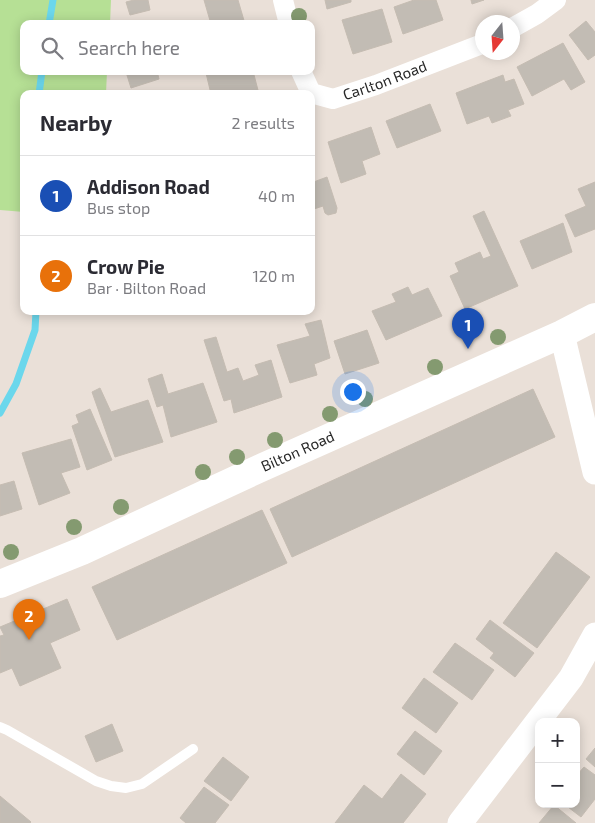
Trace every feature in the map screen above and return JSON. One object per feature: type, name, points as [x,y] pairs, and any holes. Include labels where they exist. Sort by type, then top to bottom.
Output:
[{"type":"main road","name":"Bilton Road","points":[[0,584],[82,551],[264,467],[562,334],[595,317]]},
{"type":"street","points":[[283,0],[288,20]]},
{"type":"street","points":[[520,24],[556,0]]},
{"type":"street","name":"Carlton Road","points":[[315,94],[333,99],[376,85],[475,47]]},
{"type":"street","name":"Carlton Road","points":[[303,75],[310,90]]},
{"type":"street","points":[[562,334],[595,472]]},
{"type":"street","points":[[460,823],[570,678],[595,634]]},
{"type":"lane","points":[[0,727],[96,780],[111,786],[126,788],[142,784],[193,749]]},
{"type":"green space","points":[[0,0],[111,0],[110,20],[20,20],[20,75],[107,75],[106,90],[20,90],[20,212],[0,210]]},
{"type":"building","points":[[148,0],[150,10],[130,15],[126,2]]},
{"type":"building","points":[[204,0],[238,0],[244,20],[210,20]]},
{"type":"building","points":[[325,0],[351,0],[351,2],[327,9]]},
{"type":"building","points":[[414,0],[436,0],[443,20],[403,34],[394,7]]},
{"type":"building","points":[[471,0],[484,0],[472,4]]},
{"type":"building","points":[[382,9],[392,42],[353,54],[342,20]]},
{"type":"building","points":[[586,21],[595,32],[595,55],[588,60],[569,35]]},
{"type":"building","points":[[563,43],[585,82],[571,90],[564,79],[532,96],[517,67]]},
{"type":"building","points":[[127,75],[158,75],[159,79],[131,88]]},
{"type":"building","points":[[206,75],[254,75],[258,90],[226,90],[210,90]]},
{"type":"building","points":[[503,75],[505,82],[514,79],[524,104],[508,110],[511,116],[492,123],[489,116],[467,124],[456,93]]},
{"type":"building","points":[[430,104],[441,131],[397,148],[386,121]]},
{"type":"building","points":[[371,127],[380,154],[362,161],[366,174],[341,183],[328,142]]},
{"type":"building","points":[[327,177],[337,208],[336,213],[328,215],[325,213],[323,206],[315,209],[315,182]]},
{"type":"building","points":[[595,182],[595,229],[575,237],[565,215],[586,206],[578,189]]},
{"type":"building","points":[[484,211],[518,286],[465,309],[450,276],[459,272],[455,263],[480,252],[483,259],[491,256],[473,216]]},
{"type":"building","points":[[563,223],[572,252],[532,269],[520,241]]},
{"type":"building","points":[[408,287],[412,295],[428,288],[442,316],[386,340],[372,311],[396,302],[392,294]]},
{"type":"building","points":[[321,320],[330,358],[314,364],[317,375],[290,383],[277,345],[310,336],[305,324]]},
{"type":"building","points":[[367,330],[379,363],[345,374],[334,341]]},
{"type":"building","points":[[216,337],[227,372],[238,368],[243,381],[259,375],[255,365],[271,360],[282,397],[234,413],[231,399],[224,401],[204,340]]},
{"type":"building","points":[[162,374],[168,394],[203,383],[217,422],[171,437],[163,405],[157,407],[148,379]]},
{"type":"building","points":[[100,388],[111,412],[148,400],[163,442],[115,457],[92,392]]},
{"type":"building","points":[[533,389],[555,437],[292,557],[270,509]]},
{"type":"building","points":[[90,409],[112,460],[87,470],[72,426],[79,423],[76,415]]},
{"type":"building","points":[[71,439],[80,467],[61,473],[70,493],[39,505],[22,453]]},
{"type":"building","points":[[14,481],[22,509],[0,516],[0,485]]},
{"type":"building","points":[[262,510],[287,563],[117,640],[92,587]]},
{"type":"building","points":[[556,552],[590,577],[537,648],[503,623]]},
{"type":"building","points":[[67,599],[80,630],[50,643],[61,668],[20,686],[12,668],[0,673],[0,636],[4,635],[0,627]]},
{"type":"building","points":[[490,620],[534,653],[515,677],[490,658],[494,653],[476,639]]},
{"type":"building","points":[[455,643],[494,670],[472,700],[433,672]]},
{"type":"building","points":[[424,678],[458,703],[436,733],[402,708]]},
{"type":"building","points":[[112,724],[123,751],[96,762],[85,736]]},
{"type":"building","points":[[415,731],[442,751],[424,775],[397,754]]},
{"type":"building","points":[[595,748],[595,767],[586,759]]},
{"type":"building","points":[[223,757],[249,777],[231,801],[204,781]]},
{"type":"building","points":[[584,767],[595,775],[595,799],[581,817],[569,808],[580,808],[580,772]]},
{"type":"building","points":[[401,774],[426,794],[403,823],[335,823],[364,785],[382,799]]},
{"type":"building","points":[[204,787],[229,805],[215,823],[186,823],[180,818]]},
{"type":"building","points":[[0,796],[31,822],[0,823]]},
{"type":"building","points":[[552,808],[558,808],[576,823],[539,823]]},
{"type":"waterway","points":[[50,20],[53,0]]},
{"type":"waterway","points":[[40,90],[41,75]]},
{"type":"waterway","points":[[0,413],[16,384],[35,330],[36,315]]},
{"type":"place","name":"Addison Road","points":[[468,349]]},
{"type":"place","name":"Crow Pie","points":[[29,640]]}]
